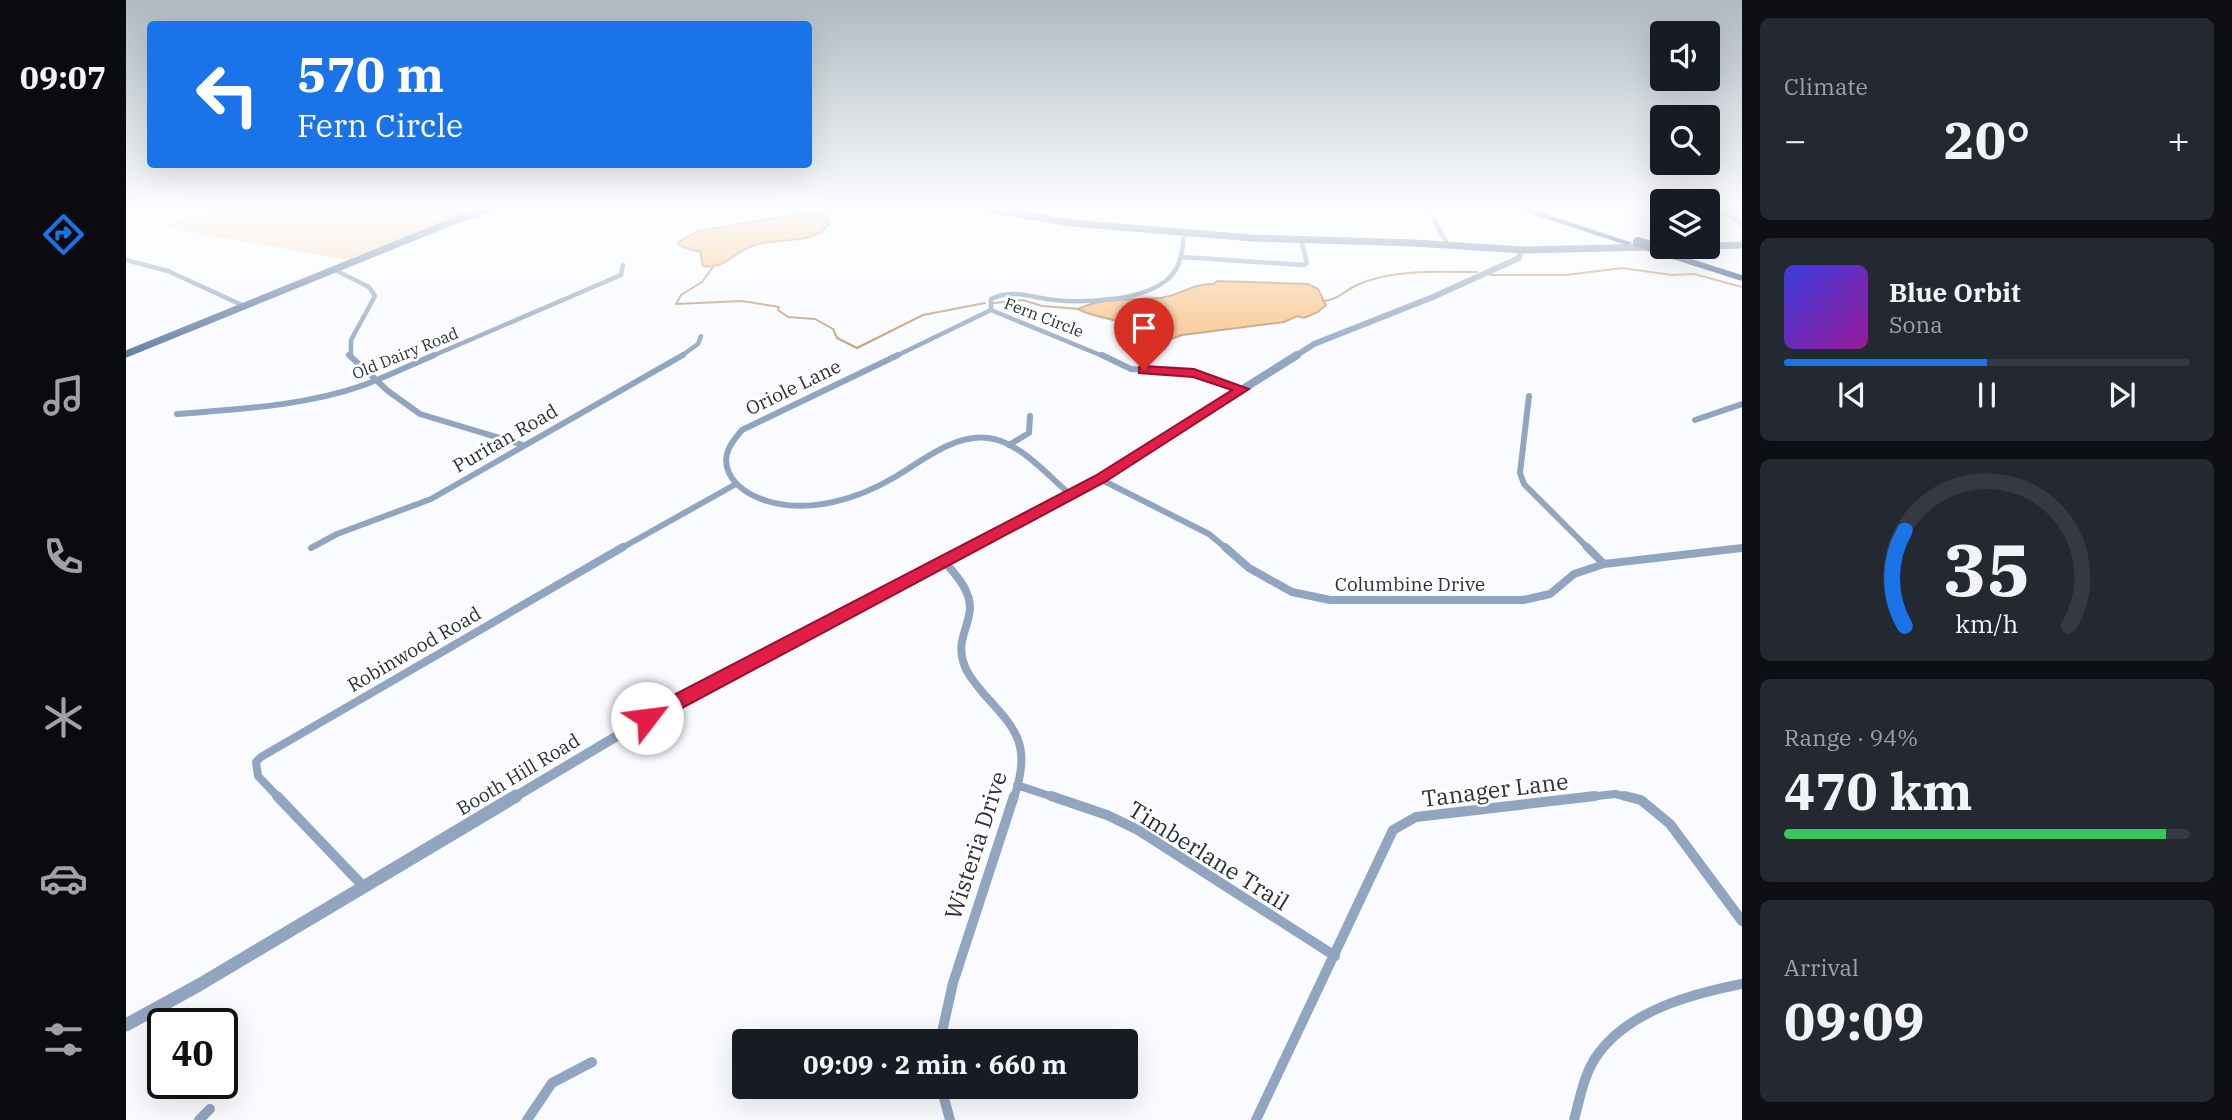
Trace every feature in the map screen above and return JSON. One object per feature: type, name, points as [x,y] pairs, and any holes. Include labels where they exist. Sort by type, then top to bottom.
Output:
[{"type":"highway","points":[[1686,259],[1742,275]]},
{"type":"highway","points":[[1694,259],[1742,275]]},
{"type":"main road","points":[[126,354],[357,259]]},
{"type":"street","name":"Fern Circle","points":[[1181,259],[1169,279],[1147,291],[1130,296],[1062,301],[1042,299],[1014,291],[1003,292],[991,299],[989,305],[991,310],[1075,342],[1131,369],[1194,373],[1242,389]]},
{"type":"street","points":[[1217,259],[1304,265],[1306,259]]},
{"type":"street","name":"Booth Hill Road","points":[[126,1025],[365,887],[669,705],[1100,479],[1314,344],[1516,259]]},
{"type":"street","points":[[126,260],[168,271],[244,306]]},
{"type":"street","name":"Old Dairy Road","points":[[177,414],[326,395],[376,379],[621,275],[623,265]]},
{"type":"street","points":[[333,269],[369,288],[375,296],[373,305],[353,336],[349,355],[414,410],[429,418],[503,436],[523,445]]},
{"type":"street","name":"Oriole Lane","points":[[736,484],[725,464],[727,447],[742,430],[991,310]]},
{"type":"street","name":"Puritan Road","points":[[312,548],[337,534],[431,499],[686,354],[698,344],[701,336]]},
{"type":"street","points":[[1529,396],[1520,473],[1524,484],[1604,564]]},
{"type":"street","points":[[1695,420],[1742,404]]},
{"type":"street","points":[[1009,445],[1029,433],[1030,416]]},
{"type":"street","points":[[736,484],[771,502],[825,502],[881,485],[964,439],[988,438],[1009,445],[1071,495]]},
{"type":"street","name":"Columbine Drive","points":[[1100,479],[1209,534],[1249,568],[1271,582],[1292,592],[1330,600],[1522,600],[1550,594],[1574,573],[1604,564],[1742,548]]},
{"type":"street","name":"Robinwood Road","points":[[365,887],[258,776],[256,762],[602,559],[736,484]]},
{"type":"street","name":"Wisteria Drive","points":[[943,1029],[957,965],[999,850],[1022,764],[1022,748],[1014,729],[972,680],[963,663],[960,650],[971,603],[958,576],[944,561]]},
{"type":"street","name":"Timberlane Trail","points":[[1017,785],[1107,815],[1138,830],[1335,956]]},
{"type":"street","name":"Tanager Lane","points":[[1256,1120],[1393,830],[1416,817],[1615,794],[1641,800],[1670,824],[1742,920]]},
{"type":"street","points":[[1574,1120],[1583,1086],[1597,1055],[1620,1031],[1681,1000],[1717,988],[1742,984]]},
{"type":"street","points":[[527,1120],[552,1083],[592,1062]]},
{"type":"street","points":[[944,1099],[950,1120]]},
{"type":"street","points":[[199,1120],[210,1109]]},
{"type":"shaded area","points":[[702,259],[729,259],[718,265],[703,266]]},
{"type":"shaded area","points":[[1217,281],[1308,284],[1318,289],[1326,305],[1304,318],[1297,316],[1284,322],[1182,335],[1156,344],[1157,348],[1148,352],[1141,347],[1150,335],[1142,329],[1078,309],[1108,301],[1167,297]]},
{"type":"waterway","points":[[713,267],[702,282],[681,295],[676,304],[742,301],[779,307],[778,310],[788,317],[815,319],[833,329],[837,338],[857,348],[923,315],[985,303]]},
{"type":"waterway","points":[[1491,275],[1566,275],[1622,268],[1672,275],[1694,274],[1742,287]]},
{"type":"waterway","points":[[1323,301],[1337,297],[1357,285],[1385,276],[1416,272],[1477,272]]},
{"type":"waterway","points":[[994,303],[1023,300],[1042,306],[1079,309]]},
{"type":"route","points":[[647,718],[1100,479],[1242,389],[1194,373],[1144,370]]}]
